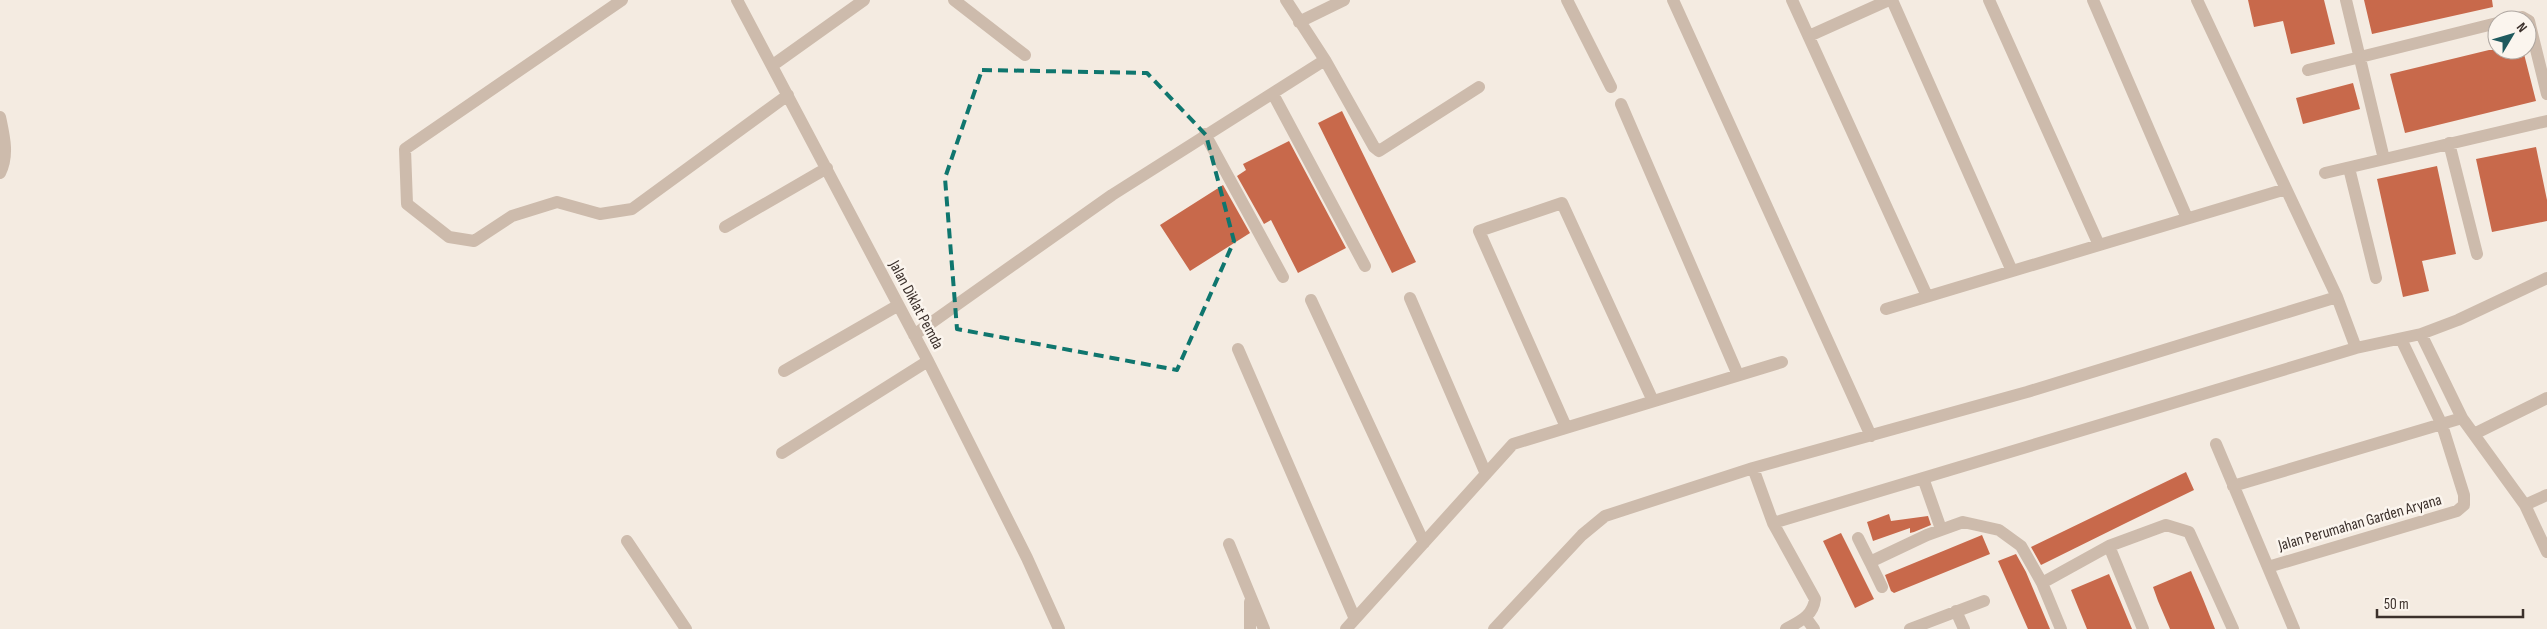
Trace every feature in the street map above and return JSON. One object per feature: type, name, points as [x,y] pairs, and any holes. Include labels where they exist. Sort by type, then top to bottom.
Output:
[{"type":"street","points":[[622,0],[405,149],[407,204],[449,237],[474,241],[512,216],[557,202],[600,214],[632,209],[788,95]]},
{"type":"street","name":"Jalan Diklat Pemda","points":[[737,0],[827,168],[897,306],[928,360],[1027,558],[1059,629]]},
{"type":"street","points":[[773,65],[864,0]]},
{"type":"street","points":[[954,0],[1024,54]]},
{"type":"street","points":[[1286,0],[1325,60],[1374,147],[1379,151],[1479,87]]},
{"type":"street","points":[[1299,22],[1344,0]]},
{"type":"street","points":[[1567,0],[1611,87]]},
{"type":"street","points":[[1672,0],[1871,436]]},
{"type":"street","points":[[1792,0],[1927,296]]},
{"type":"street","points":[[1809,36],[1891,0],[2012,271]]},
{"type":"street","points":[[1989,0],[2098,245]]},
{"type":"street","points":[[2093,0],[2187,218]]},
{"type":"street","points":[[2197,0],[2338,302],[2354,343]]},
{"type":"street","points":[[2346,0],[2384,159]]},
{"type":"street","points":[[2308,70],[2487,25]]},
{"type":"street","points":[[2537,53],[2547,94]]},
{"type":"street","points":[[914,335],[1112,195],[1205,134],[1273,94],[1325,60]]},
{"type":"street","points":[[1273,94],[1366,266]]},
{"type":"street","points":[[1621,104],[1738,375]]},
{"type":"street","points":[[0,117],[6,146],[4,166],[0,173]]},
{"type":"street","points":[[2325,173],[2547,121]]},
{"type":"street","points":[[1205,134],[1283,276]]},
{"type":"street","points":[[2449,143],[2477,254]]},
{"type":"street","points":[[725,227],[827,168]]},
{"type":"street","points":[[2349,168],[2376,278]]},
{"type":"street","points":[[1886,309],[2286,189]]},
{"type":"street","points":[[1566,427],[1479,231],[1562,203],[1653,401]]},
{"type":"street","points":[[1771,518],[1923,478],[2354,343],[2401,339],[2421,334],[2458,320],[2547,278]]},
{"type":"street","points":[[1410,298],[1486,474]]},
{"type":"street","points":[[1311,300],[1424,543]]},
{"type":"street","points":[[1494,629],[1582,535],[1605,516],[1756,474],[1871,436],[2338,302]]},
{"type":"street","points":[[784,371],[897,306]]},
{"type":"street","points":[[2421,334],[2462,418],[2525,506],[2547,552]]},
{"type":"street","name":"Jalan Perumahan Garden Aryana","points":[[2268,567],[2461,510],[2465,501],[2442,424],[2401,339]]},
{"type":"street","points":[[1238,349],[1355,619]]},
{"type":"street","points":[[782,453],[928,360]]},
{"type":"street","points":[[1346,629],[1513,444],[1782,362]]},
{"type":"street","points":[[2474,434],[2547,398]]},
{"type":"street","points":[[2234,486],[2462,418]]},
{"type":"street","name":"Jalan Perumahan Garden Aryana","points":[[2216,444],[2294,629]]},
{"type":"street","points":[[1756,474],[1771,518],[1815,599],[1814,608],[1806,618],[1786,629]]},
{"type":"street","points":[[1923,478],[1941,529]]},
{"type":"street","points":[[2525,506],[2547,495]]},
{"type":"street","points":[[1870,562],[1941,529],[1963,522],[1999,530],[2021,546],[2042,583],[2061,629]]},
{"type":"street","points":[[2042,583],[2109,546],[2166,524],[2190,532],[2233,629]]},
{"type":"street","points":[[1858,538],[1882,587]]},
{"type":"street","points":[[627,541],[686,629]]},
{"type":"street","points":[[1229,544],[1264,629]]},
{"type":"street","points":[[2109,546],[2143,629]]},
{"type":"street","points":[[1250,594],[1250,629]]},
{"type":"street","points":[[1910,629],[1984,601]]},
{"type":"street","points":[[1956,610],[1964,629]]},
{"type":"street","points":[[1806,618],[1814,629]]},
{"type":"highlighted area","points":[[982,70],[1147,73],[1206,135],[1234,241],[1177,370],[957,329],[945,178]]},
{"type":"building","points":[[2248,0],[2324,0],[2335,44],[2291,54],[2283,21],[2254,27]]},
{"type":"building","points":[[2364,0],[2492,0],[2493,7],[2372,34]]},
{"type":"building","points":[[2487,50],[2487,60],[2526,60],[2536,101],[2405,133],[2390,74]]},
{"type":"building","points":[[2353,83],[2360,109],[2303,124],[2296,98]]},
{"type":"building","points":[[1342,111],[1416,262],[1392,273],[1318,123]]},
{"type":"building","points":[[1289,141],[1346,248],[1298,273],[1271,220],[1264,224],[1237,176],[1246,170],[1243,164]]},
{"type":"building","points":[[2536,147],[2547,200],[2547,221],[2492,232],[2476,159]]},
{"type":"building","points":[[2437,166],[2456,254],[2422,261],[2429,291],[2403,297],[2377,179]]},
{"type":"building","points":[[1223,185],[1250,233],[1190,271],[1160,225]]},
{"type":"building","points":[[2186,472],[2194,490],[2041,565],[2031,547]]},
{"type":"building","points":[[1889,514],[1891,521],[1928,516],[1931,525],[1910,533],[1910,528],[1873,541],[1867,522]]},
{"type":"building","points":[[1841,533],[1874,599],[1855,608],[1823,541]]},
{"type":"building","points":[[1982,535],[1990,554],[1894,593],[1891,591],[1885,575]]},
{"type":"building","points":[[2016,554],[2026,572],[2050,629],[2028,629],[1998,561]]},
{"type":"building","points":[[2191,571],[2215,629],[2170,629],[2158,601],[2153,587]]},
{"type":"building","points":[[2109,574],[2132,629],[2087,629],[2071,590]]}]
